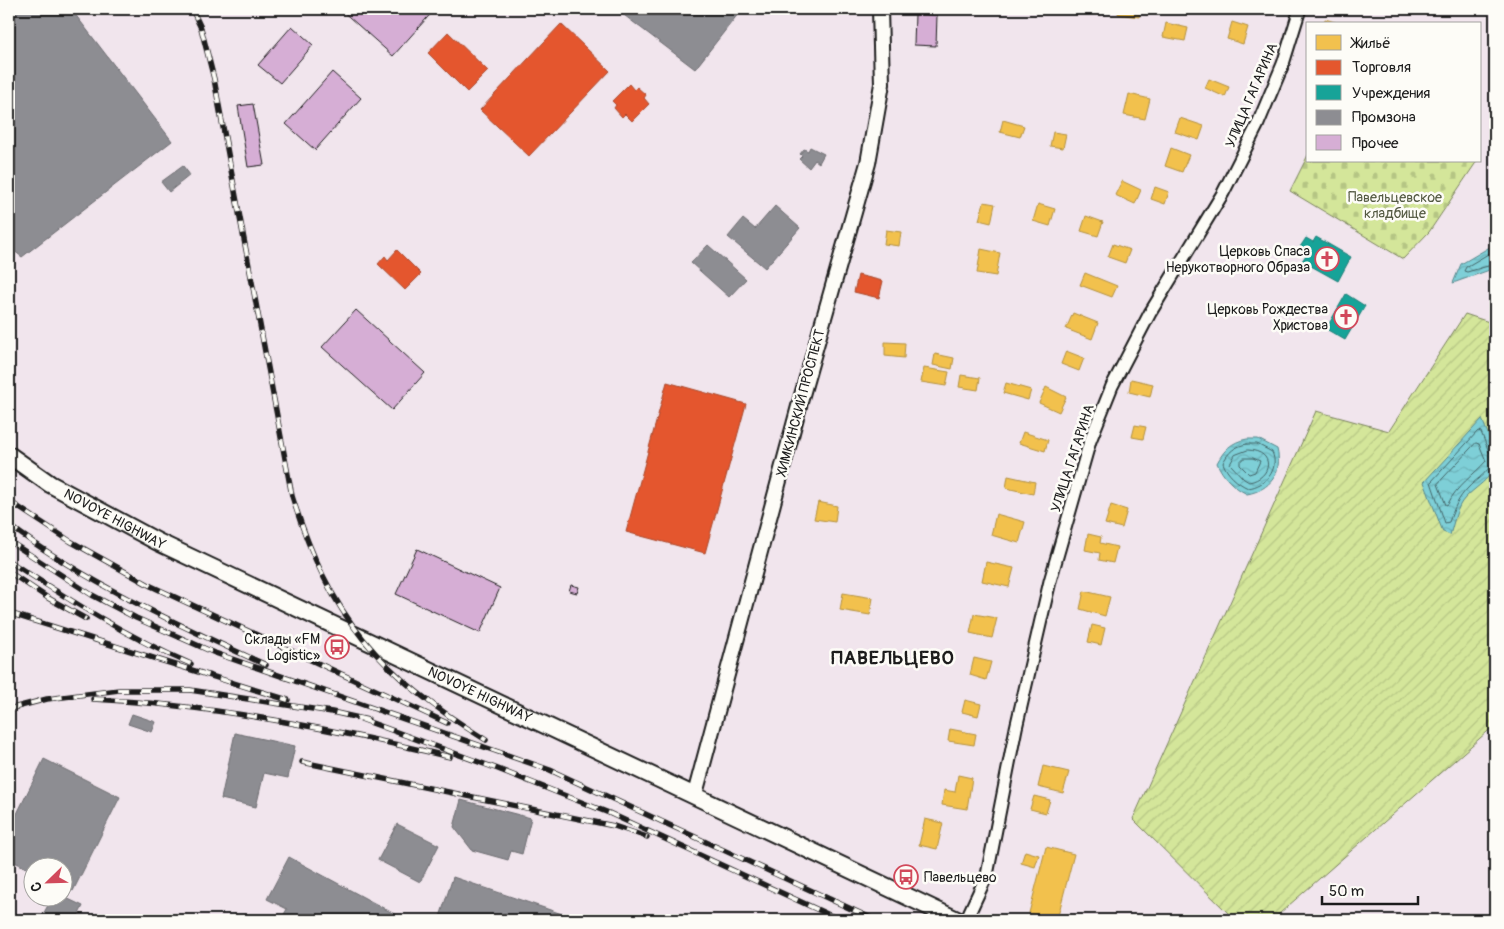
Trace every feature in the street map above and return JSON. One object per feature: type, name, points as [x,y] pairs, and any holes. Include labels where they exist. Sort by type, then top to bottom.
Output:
[{"type":"main road","name":"NOVOYE HIGHWAY","points":[[9,455],[50,484],[158,542],[358,638],[695,794],[957,920]]},
{"type":"street","name":"ХИМКИНСКИЙ ПРОСПЕКТ","points":[[695,794],[802,394],[868,163],[882,84],[880,9]]},
{"type":"street","name":"УЛИЦА ГАГАРИНА","points":[[966,920],[987,875],[1016,728],[1050,581],[1090,441],[1112,386],[1150,313],[1223,193],[1257,126],[1283,64],[1300,9]]},
{"type":"green space","name":"Павельцевское кладбище","points":[[1306,159],[1306,162],[1476,162],[1429,232],[1403,259],[1290,191]]},
{"type":"green space","points":[[1465,314],[1495,324],[1495,725],[1272,920],[1235,920],[1133,819],[1316,411],[1389,431]]},
{"type":"water","points":[[1495,244],[1495,268],[1453,283],[1461,264]]},
{"type":"water","points":[[1482,419],[1493,447],[1495,464],[1488,477],[1460,505],[1450,535],[1443,532],[1424,482]]},
{"type":"water","points":[[1247,439],[1258,439],[1277,449],[1278,466],[1273,479],[1268,484],[1262,489],[1247,494],[1229,481],[1217,463],[1229,447]]},
{"type":"building: Жильё","points":[[1119,9],[1140,9],[1139,17],[1118,14]]},
{"type":"building: Жильё","points":[[1232,22],[1248,27],[1243,44],[1227,39]]},
{"type":"building: Жильё","points":[[1166,23],[1188,28],[1185,41],[1163,37]]},
{"type":"building: Жильё","points":[[1209,79],[1229,87],[1225,97],[1205,88]]},
{"type":"building: Жильё","points":[[1129,94],[1150,99],[1145,119],[1124,115]]},
{"type":"building: Жильё","points":[[1180,118],[1204,126],[1199,140],[1175,132]]},
{"type":"building: Жильё","points":[[1003,120],[1024,126],[1020,137],[1000,132]]},
{"type":"building: Жильё","points":[[1053,132],[1066,134],[1063,148],[1050,146]]},
{"type":"building: Жильё","points":[[1171,148],[1189,155],[1182,172],[1165,166]]},
{"type":"building: Жильё","points":[[1122,181],[1141,190],[1135,204],[1115,195]]},
{"type":"building: Жильё","points":[[1155,187],[1169,192],[1165,204],[1151,199]]},
{"type":"building: Жильё","points":[[984,202],[995,204],[991,223],[979,220]]},
{"type":"building: Жильё","points":[[1038,204],[1055,209],[1050,226],[1033,221]]},
{"type":"building: Жильё","points":[[1086,216],[1103,222],[1098,236],[1081,231]]},
{"type":"building: Жильё","points":[[886,230],[901,232],[899,246],[884,244]]},
{"type":"building: Жильё","points":[[1113,244],[1130,250],[1125,263],[1108,257]]},
{"type":"building: Жильё","points":[[981,249],[1000,253],[996,276],[977,273]]},
{"type":"building: Жильё","points":[[1085,273],[1117,286],[1112,297],[1080,285]]},
{"type":"building: Жильё","points":[[1073,313],[1098,323],[1092,339],[1066,329]]},
{"type":"building: Жильё","points":[[885,342],[905,343],[904,358],[885,356]]},
{"type":"building: Жильё","points":[[1066,351],[1084,358],[1079,371],[1061,364]]},
{"type":"building: Жильё","points":[[935,354],[954,358],[952,369],[933,365]]},
{"type":"building: Жильё","points":[[924,368],[949,372],[946,386],[921,382]]},
{"type":"building: Жильё","points":[[961,375],[980,378],[978,390],[959,387]]},
{"type":"building: Жильё","points":[[1131,379],[1153,384],[1150,397],[1129,392]]},
{"type":"building: Жильё","points":[[1006,383],[1031,390],[1028,400],[1003,393]]},
{"type":"building: Жильё","points":[[1046,387],[1066,397],[1059,412],[1039,403]]},
{"type":"building: Жильё","points":[[1135,425],[1146,427],[1143,439],[1132,437]]},
{"type":"building: Жильё","points":[[1023,432],[1048,440],[1045,451],[1019,443]]},
{"type":"building: Жильё","points":[[1008,476],[1035,482],[1033,494],[1006,488]]},
{"type":"building: Жильё","points":[[818,502],[837,506],[835,522],[814,519]]},
{"type":"building: Жильё","points":[[1111,505],[1127,510],[1122,528],[1105,524]]},
{"type":"building: Жильё","points":[[996,514],[1025,522],[1019,543],[991,535]]},
{"type":"building: Жильё","points":[[1088,534],[1101,537],[1100,543],[1117,547],[1113,563],[1099,560],[1100,553],[1085,550]]},
{"type":"building: Жильё","points":[[986,562],[1014,568],[1009,587],[982,581]]},
{"type":"building: Жильё","points":[[1084,591],[1110,597],[1105,616],[1080,609]]},
{"type":"building: Жильё","points":[[843,593],[873,598],[870,615],[840,610]]},
{"type":"building: Жильё","points":[[974,614],[997,618],[992,638],[970,633]]},
{"type":"building: Жильё","points":[[1092,625],[1105,628],[1101,645],[1088,642]]},
{"type":"building: Жильё","points":[[974,658],[991,662],[986,680],[970,675]]},
{"type":"building: Жильё","points":[[965,700],[981,704],[978,716],[962,712]]},
{"type":"building: Жильё","points":[[950,729],[976,734],[974,745],[948,741]]},
{"type":"building: Жильё","points":[[1043,766],[1069,772],[1063,793],[1038,787]]},
{"type":"building: Жильё","points":[[958,775],[972,778],[967,809],[942,805],[944,790],[955,792]]},
{"type":"building: Жильё","points":[[1034,796],[1050,800],[1046,813],[1030,809]]},
{"type":"building: Жильё","points":[[925,819],[943,823],[937,849],[919,845]]},
{"type":"building: Жильё","points":[[1046,847],[1074,854],[1057,920],[1029,913]]},
{"type":"building: Жильё","points":[[1025,851],[1039,855],[1035,867],[1021,863]]},
{"type":"building: Торговля","points":[[561,24],[610,71],[529,156],[480,110]]},
{"type":"building: Торговля","points":[[448,32],[488,71],[467,92],[428,53]]},
{"type":"building: Торговля","points":[[629,84],[634,90],[637,87],[646,95],[644,98],[649,104],[632,121],[625,114],[622,117],[614,108],[616,105],[612,101]]},
{"type":"building: Торговля","points":[[397,250],[421,274],[405,290],[378,264],[385,256],[388,260]]},
{"type":"building: Торговля","points":[[858,275],[883,281],[879,298],[854,292]]},
{"type":"building: Торговля","points":[[667,382],[746,404],[705,553],[626,532]]},
{"type":"building: Учреждения","name":"Церковь Спаса Нерукотворного Образа","points":[[1316,237],[1351,257],[1338,281],[1302,261],[1306,255],[1298,250],[1306,238],[1313,242]]},
{"type":"building: Учреждения","name":"Церковь Рождества Христова","points":[[1346,294],[1365,306],[1345,340],[1326,329]]},
{"type":"building: Промзона","points":[[9,9],[71,9],[172,141],[22,257],[9,247]]},
{"type":"building: Промзона","points":[[616,9],[742,9],[695,69]]},
{"type":"building: Промзона","points":[[810,147],[824,154],[819,163],[815,160],[809,168],[799,159],[804,149],[808,151]]},
{"type":"building: Промзона","points":[[183,166],[190,175],[169,192],[161,182]]},
{"type":"building: Промзона","points":[[775,206],[800,228],[765,268],[728,237],[743,219],[755,229]]},
{"type":"building: Промзона","points":[[708,245],[746,279],[729,297],[691,263]]},
{"type":"building: Промзона","points":[[132,714],[156,722],[152,732],[128,724]]},
{"type":"building: Промзона","points":[[235,733],[295,746],[288,778],[264,773],[256,807],[221,799]]},
{"type":"building: Промзона","points":[[44,759],[120,797],[73,891],[72,856],[22,856],[22,866],[9,859],[9,830]]},
{"type":"building: Промзона","points":[[461,800],[531,818],[522,854],[511,851],[508,860],[472,850],[454,827]]},
{"type":"building: Промзона","points":[[397,824],[439,845],[420,882],[378,860]]},
{"type":"building: Промзона","points":[[289,857],[400,917],[398,920],[281,920],[287,909],[267,899]]},
{"type":"building: Промзона","points":[[453,877],[565,915],[563,920],[439,920]]},
{"type":"building: Промзона","points":[[72,901],[83,906],[76,920],[40,920],[48,906],[72,906]]},
{"type":"building: Прочее","points":[[340,9],[435,9],[393,56]]},
{"type":"building: Прочее","points":[[915,14],[937,15],[936,46],[914,45]]},
{"type":"building: Прочее","points":[[292,26],[313,45],[280,83],[258,65]]},
{"type":"building: Прочее","points":[[332,72],[361,98],[315,150],[286,124]]},
{"type":"building: Прочее","points":[[253,104],[264,165],[248,167],[238,106]]},
{"type":"building: Прочее","points":[[356,310],[425,373],[392,410],[322,347]]},
{"type":"building: Прочее","points":[[417,549],[500,588],[480,633],[396,594]]},
{"type":"building: Прочее","points":[[571,585],[579,587],[577,593],[569,591]]},
{"type":"railway","points":[[192,9],[201,28],[214,79],[292,496],[307,539],[323,576],[342,609],[363,639],[388,666],[416,691],[449,716],[486,740]]},
{"type":"railway","points":[[9,501],[70,541],[151,586],[447,723]]},
{"type":"railway","points":[[9,525],[70,566],[134,602],[266,665]]},
{"type":"railway","points":[[9,541],[92,595],[136,618],[215,653],[550,770],[875,920]]},
{"type":"railway","points":[[9,561],[121,630],[191,664]]},
{"type":"railway","points":[[9,572],[48,598],[86,619]]},
{"type":"railway","points":[[9,613],[288,700]]},
{"type":"railway","points":[[9,709],[47,699],[119,690],[190,690],[332,712],[368,720]]},
{"type":"railway","points":[[93,699],[183,707],[273,720],[362,737],[450,757]]},
{"type":"railway","points":[[361,719],[498,769],[609,813],[840,920]]},
{"type":"railway","points":[[302,762],[614,826],[647,837]]},
{"type":"place","name":"Церковь Спаса Нерукотворного Образа","points":[[1327,259]]},
{"type":"place","name":"Церковь Рождества Христова","points":[[1346,317]]},
{"type":"place","name":"Склады «FM Logistic»","points":[[337,647]]},
{"type":"place","name":"Павельцево","points":[[906,877]]},
{"type":"district","name":"ПАВЕЛЬЦЕВО","points":[[893,657]]}]
